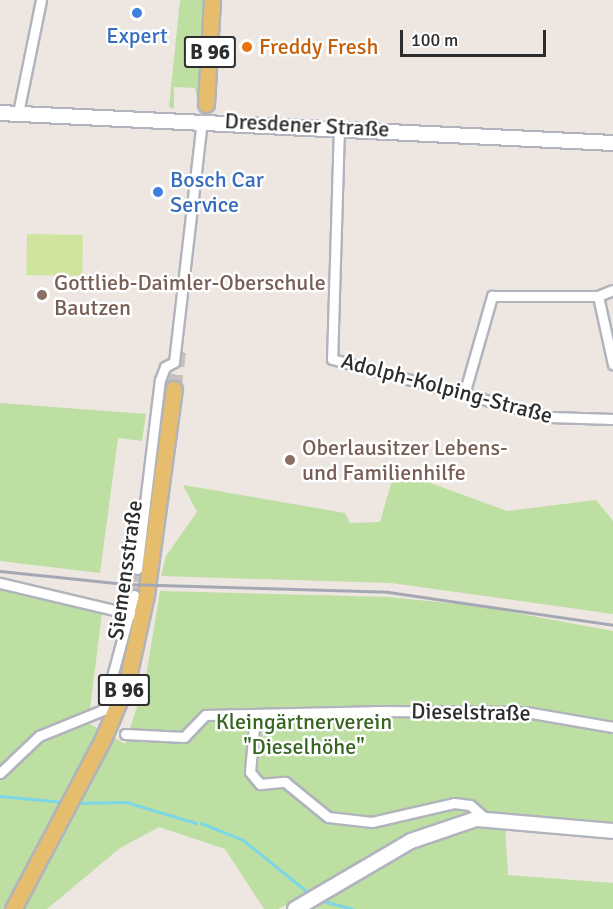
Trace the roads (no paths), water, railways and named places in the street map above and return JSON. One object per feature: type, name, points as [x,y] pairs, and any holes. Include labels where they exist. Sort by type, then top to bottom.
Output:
[{"type":"main road","name":"B 96","points":[[204,112],[212,0]]},
{"type":"main road","name":"Dresdener Straße","points":[[0,113],[204,112],[339,126],[613,143]]},
{"type":"main road","name":"Siemensstraße","points":[[12,909],[115,715],[136,650],[174,389]]},
{"type":"main road","points":[[295,909],[411,842],[485,818],[613,831]]},
{"type":"street","points":[[18,113],[41,0]]},
{"type":"street","points":[[137,569],[160,381],[165,367],[174,362],[204,112]]},
{"type":"street","name":"Adolph-Kolping-Straße","points":[[339,126],[332,360],[465,391],[550,417],[613,419]]},
{"type":"street","points":[[465,391],[492,296],[598,296],[613,290]]},
{"type":"street","points":[[598,296],[613,364]]},
{"type":"street","points":[[0,583],[131,614]]},
{"type":"street","points":[[0,773],[39,736],[103,710],[131,614],[134,595]]},
{"type":"street","name":"Dieselstraße","points":[[125,734],[184,737],[199,717],[526,711],[613,727]]},
{"type":"street","points":[[255,717],[250,772],[260,784],[285,782],[328,817],[372,822],[454,803],[470,805],[485,818]]},
{"type":"waterway","points":[[0,796],[63,802]]},
{"type":"waterway","points":[[76,803],[126,802],[196,823]]},
{"type":"waterway","points":[[201,823],[243,840],[311,895]]},
{"type":"waterway","points":[[319,900],[353,909]]},
{"type":"tunnel","points":[[174,389],[179,348]]},
{"type":"tunnel","points":[[134,595],[137,569]]},
{"type":"railway","points":[[0,571],[125,584],[388,592],[613,625]]},
{"type":"place","name":"Expert","points":[[137,13]]},
{"type":"place","name":"Freddy Fresh","points":[[247,47]]},
{"type":"place","name":"Bosch Car Service","points":[[158,192]]},
{"type":"place","name":"Gottlieb-Daimler-Oberschule Bautzen","points":[[42,295]]},
{"type":"place","name":"Oberlausitzer Lebens- und Familienhilfe","points":[[290,460]]},
{"type":"park label","name":"Kleingärtnerverein \"Dieselhöhe\"","points":[[304,734]]}]
